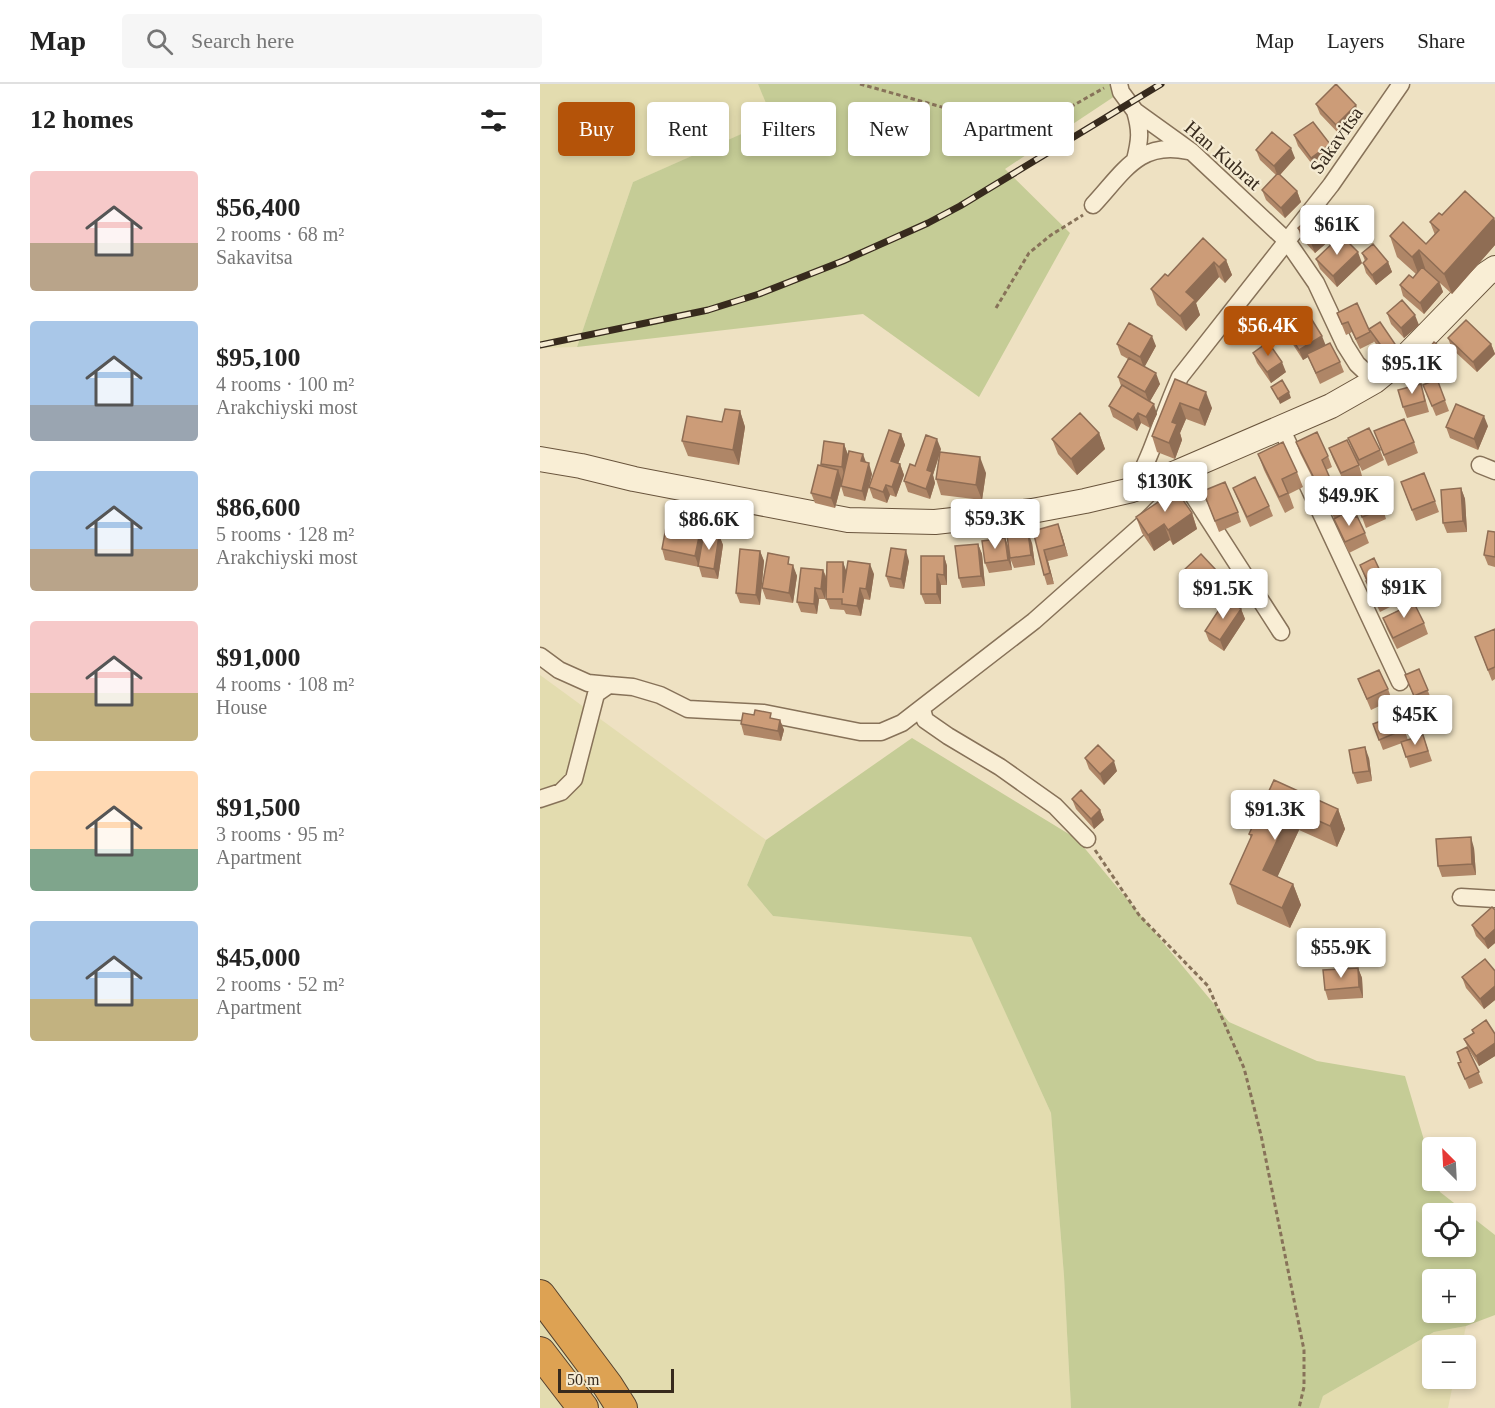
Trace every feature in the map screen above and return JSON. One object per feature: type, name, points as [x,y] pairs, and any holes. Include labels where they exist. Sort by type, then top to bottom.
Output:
[{"type":"highway","points":[[540,1295],[622,1408]]},
{"type":"highway","points":[[540,1352],[583,1408]]},
{"type":"main road","points":[[540,459],[581,466],[645,482],[848,520],[935,522],[1085,501],[1132,490],[1178,472],[1331,406],[1375,381],[1407,355],[1486,274],[1495,268]]},
{"type":"street","name":"Han Kubrat","points":[[1119,84],[1121,92],[1135,111],[1192,152],[1287,242],[1316,283],[1345,345],[1357,364],[1375,381]]},
{"type":"street","name":"Sakavitsa","points":[[1132,490],[1180,377],[1331,185],[1401,84]]},
{"type":"street","points":[[1135,111],[1140,129],[1140,142],[1135,160]]},
{"type":"street","points":[[1093,205],[1135,160],[1152,150],[1171,147],[1192,152]]},
{"type":"street","points":[[1281,428],[1400,682]]},
{"type":"street","points":[[1178,472],[1281,633]]},
{"type":"street","points":[[540,656],[559,670],[588,683],[633,687],[660,695],[688,710],[764,712],[860,732],[881,732],[902,723],[922,709],[1034,621],[1142,525],[1173,494],[1178,472]]},
{"type":"street","points":[[540,798],[561,792],[574,780],[596,694],[609,685]]},
{"type":"street","points":[[922,709],[926,720],[1000,767],[1055,806],[1087,839]]},
{"type":"street","points":[[1461,897],[1495,899]]},
{"type":"path","points":[[860,84],[956,111],[1006,122],[1065,110],[1110,84]]},
{"type":"path","points":[[996,308],[1029,253],[1079,219],[1093,205]]},
{"type":"path","points":[[1087,839],[1139,915],[1208,986],[1244,1068],[1261,1135],[1304,1350],[1304,1387],[1299,1408]]},
{"type":"shaded area","points":[[540,84],[758,84],[766,102],[741,102],[741,135],[729,140],[729,102],[647,102],[647,156],[692,156],[633,182],[577,347],[540,348]]},
{"type":"shaded area","points":[[540,675],[766,840],[747,885],[773,916],[971,936],[1051,1113],[1064,1276],[1071,1408],[540,1408]]},
{"type":"shaded area","points":[[1466,1326],[1464,1335],[1429,1335]]},
{"type":"shaded area","points":[[1422,1339],[1422,1389],[1452,1389],[1448,1408],[1319,1408],[1323,1396]]},
{"type":"green space","points":[[758,84],[1119,84],[1121,92],[1074,123],[1074,102],[942,102],[942,156],[1025,156],[1005,169],[1070,233],[979,397],[863,314],[577,347],[633,182],[692,156],[729,156],[729,139],[741,134],[741,156],[836,156],[836,102],[766,102]]},
{"type":"green space","points":[[912,738],[1077,839],[1229,1022],[1317,1061],[1405,1076],[1423,1137],[1422,1191],[1440,1191],[1454,1203],[1422,1203],[1422,1257],[1476,1257],[1476,1220],[1495,1235],[1495,1315],[1476,1322],[1476,1269],[1422,1269],[1422,1323],[1474,1323],[1422,1335],[1422,1339],[1323,1396],[1319,1408],[1071,1408],[1064,1276],[1051,1113],[971,937],[773,916],[747,885],[766,840]]},
{"type":"building","points":[[1336,84],[1356,105],[1336,125],[1316,104]]},
{"type":"building","points":[[1313,122],[1330,144],[1311,158],[1294,135]]},
{"type":"building","points":[[1272,132],[1291,148],[1274,166],[1256,150]]},
{"type":"building","points":[[1278,173],[1297,191],[1281,208],[1262,190]]},
{"type":"building","points":[[1465,191],[1494,218],[1444,274],[1419,250],[1412,257],[1390,236],[1403,222],[1426,244],[1439,230],[1430,222],[1439,213],[1442,215]]},
{"type":"building","points":[[1321,207],[1334,223],[1311,243],[1298,228]]},
{"type":"building","points":[[1341,235],[1358,252],[1333,276],[1316,259]]},
{"type":"building","points":[[1203,238],[1226,260],[1219,267],[1214,262],[1186,292],[1195,300],[1180,316],[1151,289],[1165,274],[1168,276]]},
{"type":"building","points":[[1373,244],[1388,262],[1372,275],[1363,263],[1367,259],[1362,253]]},
{"type":"building","points":[[1422,267],[1439,282],[1420,303],[1400,285],[1409,275],[1413,278]]},
{"type":"building","points":[[1402,300],[1415,315],[1401,328],[1387,313]]},
{"type":"building","points":[[1357,303],[1370,332],[1356,339],[1348,322],[1342,324],[1337,313]]},
{"type":"building","points":[[1309,315],[1322,336],[1299,350],[1286,329]]},
{"type":"building","points":[[1466,320],[1491,344],[1473,362],[1448,338]]},
{"type":"building","points":[[1380,322],[1395,344],[1385,351],[1369,329]]},
{"type":"building","points":[[1129,323],[1152,336],[1140,357],[1117,344]]},
{"type":"building","points":[[1268,342],[1282,362],[1267,372],[1253,353]]},
{"type":"building","points":[[1434,342],[1450,355],[1438,371],[1421,358]]},
{"type":"building","points":[[1330,343],[1340,362],[1316,373],[1307,354]]},
{"type":"building","points":[[1129,358],[1156,373],[1145,392],[1118,377]]},
{"type":"building","points":[[1175,379],[1206,392],[1199,410],[1180,403],[1172,422],[1177,424],[1169,443],[1152,436]]},
{"type":"building","points":[[1437,379],[1445,400],[1432,406],[1423,385]]},
{"type":"building","points":[[1282,380],[1289,392],[1278,399],[1271,387]]},
{"type":"building","points":[[1421,384],[1425,401],[1403,407],[1398,390]]},
{"type":"building","points":[[1122,385],[1154,404],[1146,417],[1138,413],[1133,420],[1109,406]]},
{"type":"building","points":[[1456,404],[1484,416],[1474,439],[1446,427]]},
{"type":"building","points":[[725,409],[740,411],[733,450],[682,441],[687,416],[722,422]]},
{"type":"building","points":[[1080,413],[1099,433],[1071,459],[1052,439]]},
{"type":"building","points":[[1404,419],[1414,442],[1384,455],[1374,431]]},
{"type":"building","points":[[1369,428],[1380,450],[1359,460],[1348,438]]},
{"type":"building","points":[[889,430],[901,434],[891,461],[900,464],[892,487],[886,485],[883,492],[869,487]]},
{"type":"building","points":[[1317,432],[1328,456],[1322,460],[1329,476],[1316,482],[1296,442]]},
{"type":"building","points":[[926,435],[937,439],[927,470],[932,472],[926,489],[904,481],[910,464],[915,466]]},
{"type":"building","points":[[1347,440],[1359,465],[1341,473],[1329,448]]},
{"type":"building","points":[[824,441],[844,444],[842,467],[821,464]]},
{"type":"building","points":[[1283,442],[1297,472],[1282,479],[1288,493],[1279,497],[1258,454]]},
{"type":"building","points":[[849,451],[863,454],[861,461],[869,463],[862,491],[841,486]]},
{"type":"building","points":[[940,452],[980,457],[976,485],[936,479]]},
{"type":"building","points":[[818,465],[838,470],[831,498],[811,493]]},
{"type":"building","points":[[1424,473],[1435,501],[1412,510],[1401,482]]},
{"type":"building","points":[[1255,477],[1269,506],[1247,517],[1233,488]]},
{"type":"building","points":[[1336,479],[1347,502],[1331,510],[1320,487]]},
{"type":"building","points":[[1225,482],[1238,512],[1215,521],[1203,491]]},
{"type":"building","points":[[1461,488],[1463,521],[1443,523],[1441,490]]},
{"type":"building","points":[[1176,490],[1192,513],[1168,530],[1164,524],[1148,535],[1136,517]]},
{"type":"building","points":[[1375,490],[1383,509],[1362,517],[1355,498]]},
{"type":"building","points":[[1346,512],[1350,519],[1357,516],[1365,533],[1345,542],[1334,519]]},
{"type":"building","points":[[1058,524],[1064,545],[1044,550],[1050,573],[1044,575],[1033,531]]},
{"type":"building","points":[[666,527],[700,532],[695,556],[662,549]]},
{"type":"building","points":[[1488,531],[1495,532],[1495,557],[1484,555]]},
{"type":"building","points":[[704,532],[719,535],[714,569],[698,566]]},
{"type":"building","points":[[1028,532],[1031,555],[1010,558],[1007,535]]},
{"type":"building","points":[[1005,538],[1008,560],[985,563],[982,541]]},
{"type":"building","points":[[978,544],[981,576],[959,578],[955,546]]},
{"type":"building","points":[[891,548],[906,550],[901,579],[886,576]]},
{"type":"building","points":[[740,549],[760,551],[756,595],[736,593]]},
{"type":"building","points":[[768,553],[789,557],[788,564],[793,565],[789,593],[762,588]]},
{"type":"building","points":[[1201,554],[1216,570],[1199,586],[1184,570]]},
{"type":"building","points":[[921,556],[944,556],[944,575],[937,574],[937,594],[921,594]]},
{"type":"building","points":[[1374,558],[1381,573],[1367,580],[1360,565]]},
{"type":"building","points":[[848,561],[870,564],[866,589],[860,588],[857,606],[842,604],[842,599],[826,599],[827,562],[843,562],[843,593]]},
{"type":"building","points":[[801,568],[823,570],[821,589],[815,588],[814,604],[797,602]]},
{"type":"building","points":[[1388,570],[1398,590],[1376,601],[1366,581]]},
{"type":"building","points":[[1226,599],[1241,609],[1220,640],[1205,631]]},
{"type":"building","points":[[1412,599],[1424,623],[1393,638],[1383,618],[1400,610],[1398,606]]},
{"type":"building","points":[[1495,629],[1495,667],[1488,670],[1475,637]]},
{"type":"building","points":[[1419,669],[1428,690],[1414,696],[1405,675]]},
{"type":"building","points":[[1379,670],[1388,689],[1367,699],[1358,679]]},
{"type":"building","points":[[755,710],[771,713],[770,718],[780,720],[778,731],[741,724],[743,713],[754,715]]},
{"type":"building","points":[[1399,714],[1405,729],[1379,740],[1373,724]]},
{"type":"building","points":[[1423,735],[1428,751],[1406,757],[1401,742]]},
{"type":"building","points":[[1098,745],[1114,761],[1100,774],[1085,758]]},
{"type":"building","points":[[1365,747],[1369,771],[1353,773],[1349,750]]},
{"type":"building","points":[[1274,780],[1338,809],[1330,826],[1292,809],[1263,870],[1293,884],[1282,908],[1230,884],[1252,835],[1249,834]]},
{"type":"building","points":[[1081,790],[1100,810],[1091,819],[1072,799]]},
{"type":"building","points":[[1471,837],[1472,864],[1438,866],[1436,839]]},
{"type":"building","points":[[1492,907],[1495,910],[1495,929],[1484,939],[1472,925]]},
{"type":"building","points":[[1485,959],[1495,971],[1495,986],[1480,999],[1462,977]]},
{"type":"building","points":[[1358,968],[1359,987],[1325,990],[1323,970]]},
{"type":"building","points":[[1486,1020],[1495,1034],[1495,1043],[1476,1056],[1464,1039],[1474,1033],[1472,1030]]},
{"type":"building","points":[[1467,1047],[1479,1072],[1465,1079],[1458,1063],[1461,1062],[1457,1052]]},
{"type":"railway","points":[[540,345],[708,310],[759,294],[843,261],[960,206],[1161,84]]}]
